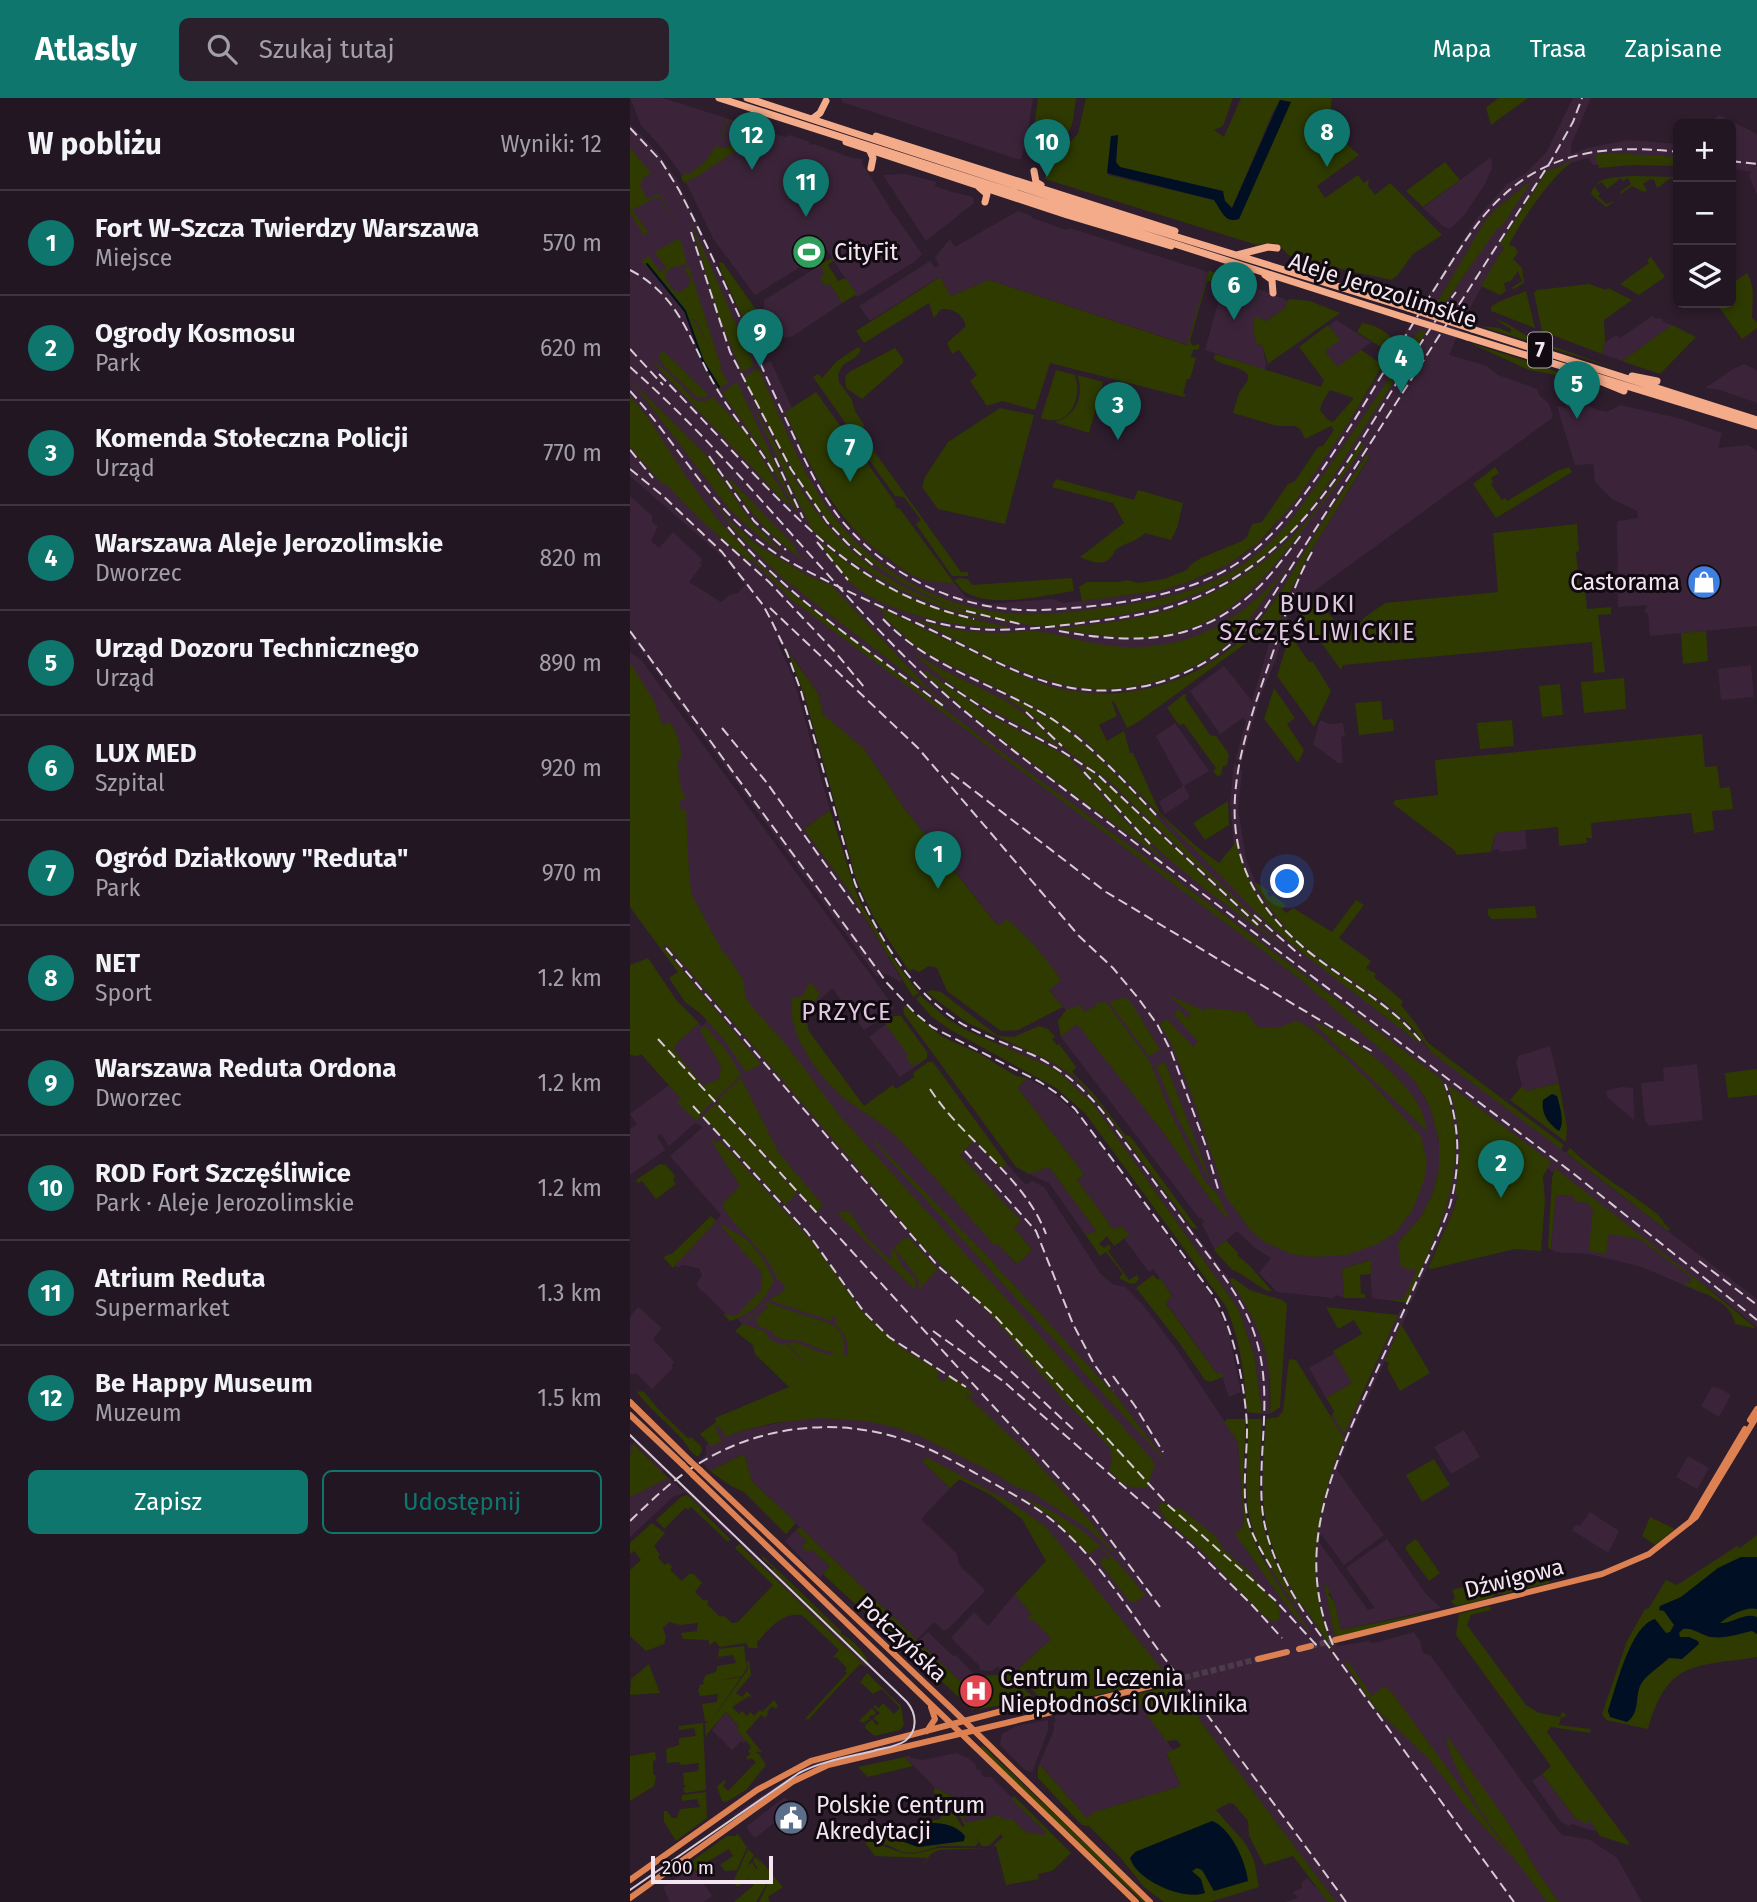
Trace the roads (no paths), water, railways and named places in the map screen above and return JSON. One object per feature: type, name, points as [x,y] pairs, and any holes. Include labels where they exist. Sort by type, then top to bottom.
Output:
[{"type":"main road","name":"Aleje Jerozolimskie","points":[[719,98],[1108,218],[1285,269],[1607,371],[1757,426]]},
{"type":"main road","name":"Aleje Jerozolimskie","points":[[747,98],[855,132],[926,160]]},
{"type":"main road","points":[[811,119],[823,110],[826,101]]},
{"type":"main road","points":[[823,110],[828,124]]},
{"type":"main road","points":[[855,132],[911,145],[1159,225],[1207,242],[1215,248]]},
{"type":"main road","points":[[837,134],[843,141],[870,151],[1157,243],[1203,253]]},
{"type":"main road","points":[[870,151],[873,158],[871,168]]},
{"type":"main road","points":[[1034,171],[1037,182],[1044,188]]},
{"type":"main road","points":[[979,186],[987,194],[985,202]]},
{"type":"main road","name":"Aleje Jerozolimskie","points":[[1108,218],[1203,253],[1467,337],[1586,374],[1757,420]]},
{"type":"main road","points":[[1237,255],[1277,248],[1269,253],[1270,261],[1285,269]]},
{"type":"main road","points":[[1255,270],[1272,280],[1273,293],[1282,283],[1299,284]]},
{"type":"main road","points":[[1607,371],[1657,381]]},
{"type":"main road","points":[[1586,374],[1624,391]]},
{"type":"main road","points":[[1611,386],[1615,394]]},
{"type":"main road","name":"Połczyńska","points":[[630,1402],[1150,1902]]},
{"type":"main road","points":[[1689,1524],[1757,1409]]},
{"type":"main road","name":"Połczyńska","points":[[630,1415],[1136,1902]]},
{"type":"main road","points":[[1689,1524],[1700,1514],[1757,1416]]},
{"type":"main road","name":"Dźwigowa","points":[[1335,1640],[1614,1571],[1649,1554],[1689,1524]]},
{"type":"main road","points":[[1299,1649],[1311,1646]]},
{"type":"main road","points":[[1258,1659],[1287,1652]]},
{"type":"main road","points":[[896,1671],[896,1667],[903,1664]]},
{"type":"main road","points":[[630,1898],[805,1774],[828,1765],[961,1735],[1167,1682]]},
{"type":"main road","points":[[926,1732],[935,1719],[929,1702]]},
{"type":"main road","points":[[630,1880],[732,1807],[791,1770],[829,1756],[1006,1710],[1074,1705]]},
{"type":"water","points":[[1280,100],[1291,102],[1239,219],[1227,218],[1214,200],[1107,173],[1111,136],[1118,135],[1116,162],[1120,167],[1223,191],[1225,201],[1232,208]]},
{"type":"water","points":[[1552,1094],[1557,1096],[1561,1109],[1562,1124],[1559,1131],[1543,1110],[1543,1100]]},
{"type":"water","points":[[1741,1557],[1757,1557],[1757,1609],[1743,1610],[1720,1623],[1747,1616],[1757,1617],[1757,1634],[1752,1631],[1716,1637],[1683,1629],[1679,1633],[1680,1637],[1689,1637],[1699,1644],[1682,1659],[1669,1658],[1646,1678],[1640,1686],[1636,1710],[1627,1722],[1610,1717],[1608,1711],[1620,1674],[1638,1633],[1655,1619],[1666,1633],[1670,1632],[1674,1625],[1664,1611],[1659,1610],[1660,1606],[1681,1597],[1718,1568]]},
{"type":"water","points":[[1212,1821],[1225,1831],[1236,1846],[1248,1881],[1214,1891],[1202,1870],[1197,1868],[1192,1871],[1201,1879],[1205,1893],[1185,1894],[1151,1881],[1134,1866],[1130,1858],[1135,1852]]},
{"type":"water","points":[[930,1823],[953,1827],[965,1836],[964,1841],[918,1847],[885,1835],[898,1829]]},
{"type":"waterway","points":[[647,264],[685,311],[703,361],[719,387]]},
{"type":"tunnel","points":[[1311,1646],[1335,1640]]},
{"type":"tunnel","points":[[1167,1682],[1258,1659]]},
{"type":"tram line","points":[[630,1435],[907,1702],[915,1722],[909,1737],[901,1743],[826,1762],[799,1773],[630,1890]]},
{"type":"railway","points":[[630,391],[738,524],[802,569],[1004,665],[1050,683],[1080,689],[1110,690],[1168,680],[1195,668],[1220,652],[1243,633],[1263,611],[1551,161],[1573,122],[1582,98]]},
{"type":"railway","points":[[630,128],[661,161],[679,190],[719,271],[806,463],[838,516],[857,538],[879,557],[928,587],[983,605],[1041,610],[1116,603],[1168,593],[1215,576],[1249,555],[1282,523],[1319,474],[1462,246],[1502,196],[1524,179],[1571,157],[1622,149],[1673,152]]},
{"type":"railway","points":[[1736,162],[1757,164]]},
{"type":"railway","points":[[691,232],[730,352],[791,469],[827,522],[875,567]]},
{"type":"railway","points":[[630,270],[648,281],[675,309],[720,394],[775,475]]},
{"type":"railway","points":[[926,620],[987,630],[1048,627],[1136,615],[1171,607],[1232,580],[1274,549],[1310,512],[1341,471],[1456,292]]},
{"type":"railway","points":[[630,349],[663,385]]},
{"type":"railway","points":[[630,367],[701,435],[902,654],[967,713],[1574,1174],[1757,1320]]},
{"type":"railway","points":[[659,374],[776,497],[850,563],[906,596],[974,619]]},
{"type":"railway","points":[[630,450],[653,478]]},
{"type":"railway","points":[[709,456],[754,521],[786,550]]},
{"type":"railway","points":[[775,458],[803,518]]},
{"type":"railway","points":[[630,469],[662,495],[722,552],[763,605],[787,653],[801,691],[855,883],[875,924],[899,963],[929,998],[964,1025],[1033,1055],[1082,1089],[1106,1116],[1239,1300],[1253,1330],[1262,1366],[1262,1506],[1267,1535],[1278,1565],[1308,1618],[1514,1902]]},
{"type":"railway","points":[[728,527],[777,578],[804,601],[946,708]]},
{"type":"railway","points":[[1059,631],[1088,636],[1141,638],[1167,636],[1191,630],[1238,605],[1267,579],[1302,534]]},
{"type":"railway","points":[[721,539],[769,582],[864,687]]},
{"type":"railway","points":[[817,542],[848,580]]},
{"type":"railway","points":[[1312,552],[1288,606],[1247,733],[1235,802],[1236,836],[1245,869],[1262,901],[1288,933],[1321,961],[1392,1012],[1423,1044]]},
{"type":"railway","points":[[770,608],[918,748],[1079,936],[1113,968],[1138,998],[1157,1024],[1171,1051],[1205,1144],[1219,1192]]},
{"type":"railway","points":[[966,611],[1020,624]]},
{"type":"railway","points":[[883,619],[901,636],[941,663],[1028,705],[1064,727],[1105,763],[1156,815]]},
{"type":"railway","points":[[630,631],[887,983],[932,1027],[1040,1082],[1075,1109],[1213,1295],[1233,1341],[1244,1397],[1247,1429],[1247,1516],[1254,1537],[1272,1569]]},
{"type":"railway","points":[[945,683],[989,712],[1060,750],[1097,774],[1258,925]]},
{"type":"railway","points":[[1026,712],[1062,746]]},
{"type":"railway","points":[[722,728],[767,783],[860,913]]},
{"type":"railway","points":[[1084,772],[1150,844]]},
{"type":"railway","points":[[951,773],[1106,892],[1375,1053]]},
{"type":"railway","points":[[1254,915],[1301,956]]},
{"type":"railway","points":[[666,948],[937,1265],[996,1317],[1169,1506],[1275,1600],[1319,1648]]},
{"type":"railway","points":[[658,1039],[1089,1511],[1160,1607]]},
{"type":"railway","points":[[1333,1645],[1322,1612],[1317,1581],[1321,1520],[1328,1490],[1350,1430],[1450,1205],[1456,1175],[1457,1144],[1454,1114],[1445,1084]]},
{"type":"railway","points":[[930,1089],[959,1125],[1023,1194],[1046,1234]]},
{"type":"railway","points":[[693,1106],[807,1232],[864,1312],[889,1337],[966,1387]]},
{"type":"railway","points":[[965,1151],[1036,1231],[1073,1324],[1094,1364],[1113,1391]]},
{"type":"railway","points":[[1699,1261],[1757,1305]]},
{"type":"railway","points":[[956,1320],[1075,1431]]},
{"type":"railway","points":[[933,1331],[1003,1381],[1192,1546],[1282,1638]]},
{"type":"railway","points":[[1113,1376],[1163,1452]]},
{"type":"railway","points":[[630,1521],[669,1485],[695,1466],[719,1452],[772,1433],[826,1427],[881,1433],[908,1441],[950,1460],[1040,1511],[1075,1541],[1114,1588],[1346,1902]]},
{"type":"place","name":"NET","points":[[1327,167]]},
{"type":"place","name":"Be Happy Museum","points":[[752,170]]},
{"type":"place","name":"ROD Fort Szczęśliwice","points":[[1047,177]]},
{"type":"place","name":"Atrium Reduta","points":[[806,217]]},
{"type":"place","name":"CityFit","points":[[809,252]]},
{"type":"place","name":"LUX MED","points":[[1234,320]]},
{"type":"place","name":"Warszawa Reduta Ordona","points":[[760,367]]},
{"type":"place","name":"Warszawa Aleje Jerozolimskie","points":[[1401,393]]},
{"type":"place","name":"Urząd Dozoru Technicznego","points":[[1577,419]]},
{"type":"place","name":"Komenda Stołeczna Policji","points":[[1118,440]]},
{"type":"place","name":"Ogród Działkowy \"Reduta\"","points":[[850,482]]},
{"type":"place","name":"Castorama","points":[[1704,582]]},
{"type":"place","name":"Fort W-Szcza Twierdzy Warszawa","points":[[938,889]]},
{"type":"place","name":"Ogrody Kosmosu","points":[[1501,1198]]},
{"type":"place","name":"Centrum Leczenia Niepłodności OVIklinika","points":[[976,1691]]},
{"type":"place","name":"Polskie Centrum Akredytacji","points":[[791,1818]]},
{"type":"district","name":"BUDKI SZCZĘŚLIWICKIE","points":[[1318,618]]},
{"type":"district","name":"PRZYCE","points":[[847,1012]]}]
